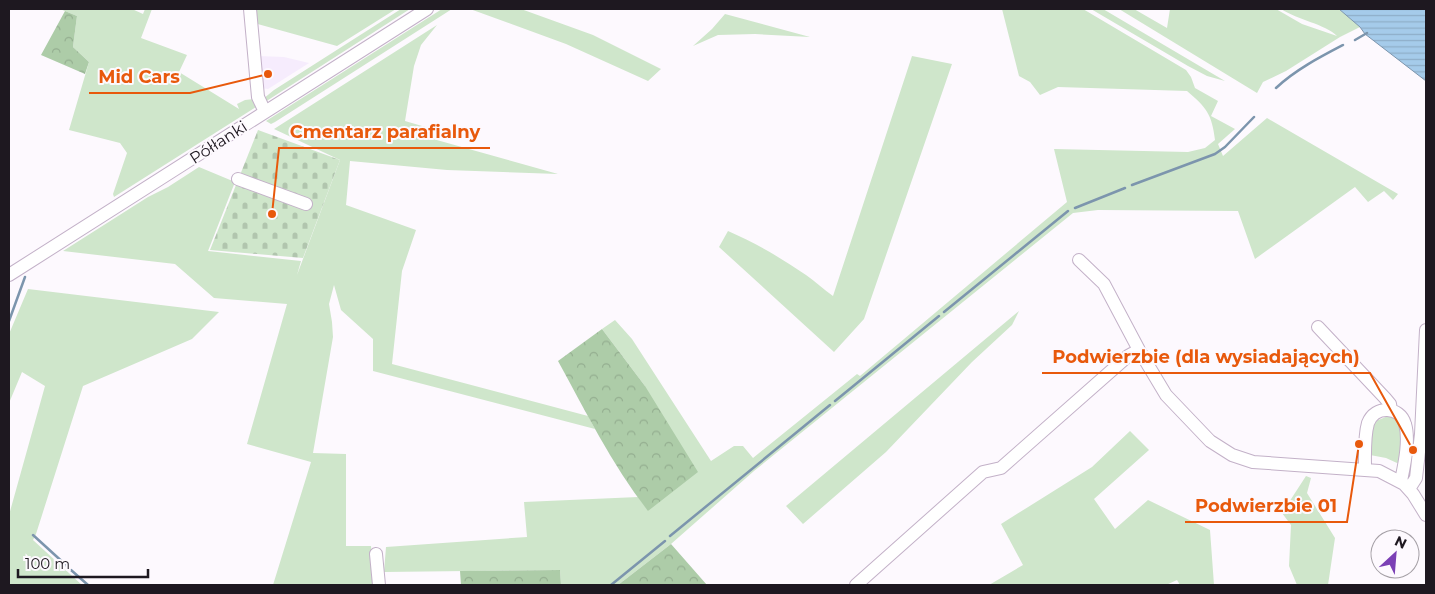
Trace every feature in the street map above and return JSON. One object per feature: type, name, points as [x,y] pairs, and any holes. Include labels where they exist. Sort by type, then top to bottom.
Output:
[{"type":"street","points":[[250,9],[258,97],[265,112]]},
{"type":"street","name":"Półłanki","points":[[9,275],[427,9]]},
{"type":"street","points":[[238,179],[306,204]]},
{"type":"street","points":[[1079,260],[1104,284],[1139,350],[1171,402],[1204,436],[1225,452],[1253,462],[1365,469],[1385,473],[1405,485],[1426,515]]},
{"type":"street","points":[[1318,327],[1385,398],[1390,404],[1391,410]]},
{"type":"street","points":[[1405,485],[1416,478],[1421,441],[1426,330]]},
{"type":"street","points":[[856,585],[983,472],[1001,468],[1128,356],[1139,350]]},
{"type":"street","points":[[1365,469],[1367,428],[1370,420],[1383,410],[1391,410],[1402,417],[1406,430],[1405,485]]},
{"type":"street","points":[[376,554],[379,585]]},
{"type":"shaded area","points":[[258,56],[284,57],[309,63],[268,89],[261,88]]},
{"type":"green space","points":[[60,9],[132,9],[143,14],[145,9],[152,9],[141,38],[187,55],[179,72],[239,109],[237,104],[245,100],[254,99],[256,107],[114,197],[113,194],[127,153],[120,143],[69,130],[89,62],[73,47],[77,16]]},
{"type":"green space","points":[[254,9],[396,9],[337,46],[254,23]]},
{"type":"green space","points":[[401,9],[410,9],[265,102],[263,99],[274,90]]},
{"type":"green space","points":[[442,9],[452,9],[275,122],[271,124],[266,121]]},
{"type":"green space","points":[[470,9],[521,9],[593,35],[661,69],[648,81],[566,44]]},
{"type":"green space","points":[[1002,9],[1083,9],[1186,70],[1195,88],[1218,101],[1211,116],[1235,129],[1218,144],[1223,156],[1267,118],[1398,194],[1393,200],[1384,191],[1368,202],[1355,187],[1255,259],[1238,211],[1098,210],[1073,213],[754,471],[671,544],[618,585],[561,585],[560,570],[384,572],[386,547],[527,537],[524,502],[638,497],[649,511],[645,386],[602,329],[615,320],[632,339],[711,461],[734,446],[743,446],[753,458],[857,374],[860,376],[1067,202],[1054,149],[1188,152],[1205,148],[1215,140],[1210,117],[1199,102],[1187,91],[1058,87],[1040,95],[1030,82],[1019,76]]},
{"type":"green space","points":[[1091,9],[1103,9],[1225,81],[1207,76],[1188,66]]},
{"type":"green space","points":[[1119,9],[1134,9],[1167,28],[1170,9],[1276,9],[1302,24],[1337,36],[1326,28],[1281,9],[1339,9],[1360,27],[1340,37],[1286,71],[1263,82],[1257,93]]},
{"type":"green space","points":[[65,11],[77,16],[73,47],[89,62],[85,74],[41,55]]},
{"type":"green space","points":[[725,14],[810,37],[755,34],[718,35],[693,46]]},
{"type":"green space","points":[[437,25],[421,45],[414,66],[405,121],[429,128],[426,137],[558,174],[447,170],[350,161],[346,205],[416,230],[402,271],[392,364],[588,416],[595,429],[373,371],[373,339],[341,310],[334,285],[329,304],[333,337],[313,453],[346,454],[346,546],[371,546],[375,585],[273,585],[311,462],[247,444],[287,304],[214,298],[175,264],[63,251],[199,167],[235,182],[208,251],[301,261],[297,275],[340,160],[274,129]]},
{"type":"green space","points":[[912,56],[952,64],[864,319],[834,352],[719,247],[728,231],[787,263],[833,296]]},
{"type":"green space","points":[[258,130],[340,160],[303,258],[210,250]]},
{"type":"green space","points":[[28,289],[219,312],[192,339],[83,386],[33,540],[82,585],[9,585],[9,515],[45,386],[22,372],[9,403],[9,334]]},
{"type":"green space","points":[[1019,311],[1012,325],[972,362],[886,452],[803,524],[786,506]]},
{"type":"green space","points":[[602,329],[645,386],[698,472],[648,511],[611,457],[558,361]]},
{"type":"green space","points":[[1392,416],[1402,427],[1399,462],[1397,463],[1386,458],[1370,455],[1372,428],[1376,421]]},
{"type":"green space","points":[[1130,431],[1149,450],[1094,499],[1115,529],[1148,500],[1210,530],[1214,585],[1180,585],[1177,580],[1166,585],[989,585],[1023,565],[1001,524],[1092,467]]},
{"type":"green space","points":[[1306,476],[1311,478],[1307,493],[1335,538],[1328,585],[1297,585],[1289,566],[1291,525],[1282,513]]},
{"type":"green space","points":[[671,544],[707,585],[618,585]]},
{"type":"green space","points":[[560,570],[561,585],[461,585],[460,571]]},
{"type":"water","points":[[1339,9],[1426,9],[1426,81],[1365,34],[1360,27]]},
{"type":"waterway","points":[[1355,40],[1367,33]]},
{"type":"waterway","points":[[1276,88],[1299,70],[1343,45]]},
{"type":"waterway","points":[[1132,185],[1215,154],[1225,147],[1254,117]]},
{"type":"waterway","points":[[1075,208],[1125,188]]},
{"type":"waterway","points":[[944,312],[1068,211]]},
{"type":"waterway","points":[[9,321],[25,277]]},
{"type":"waterway","points":[[835,401],[939,316]]},
{"type":"waterway","points":[[670,536],[830,405]]},
{"type":"waterway","points":[[33,535],[67,566]]},
{"type":"waterway","points":[[611,585],[665,541]]},
{"type":"waterway","points":[[71,570],[88,585]]},
{"type":"place","name":"Mid Cars","points":[[268,74]]},
{"type":"place","name":"Cmentarz parafialny","points":[[272,214]]},
{"type":"place","name":"Podwierzbie 01","points":[[1359,444]]},
{"type":"place","name":"Podwierzbie (dla wysiadających)","points":[[1413,450]]}]
